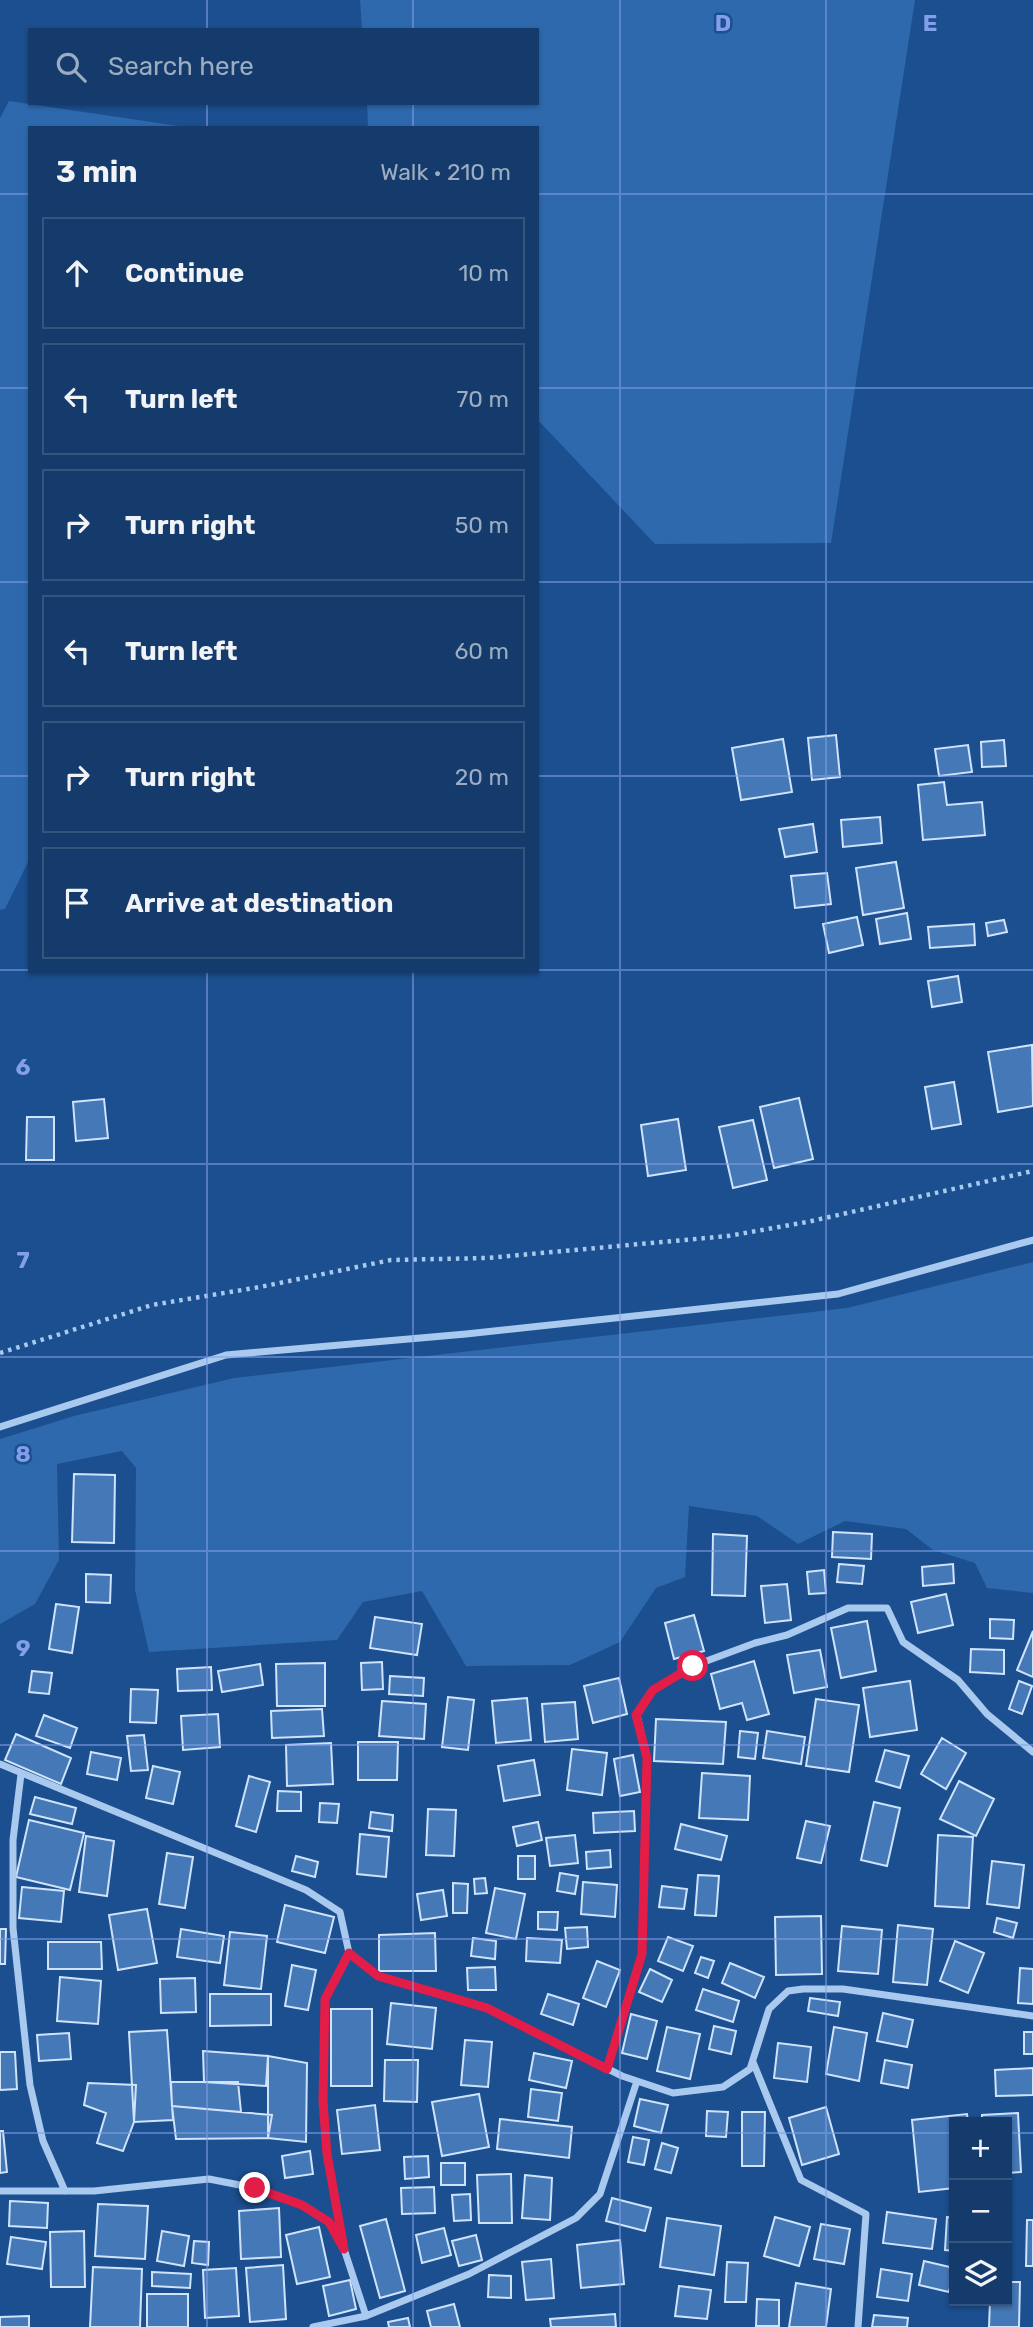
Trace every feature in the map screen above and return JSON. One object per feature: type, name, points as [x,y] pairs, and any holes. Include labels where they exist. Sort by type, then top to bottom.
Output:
[{"type":"street","points":[[0,1427],[226,1355],[466,1334],[838,1294],[1033,1240]]},
{"type":"street","points":[[607,2069],[642,1954],[647,1758],[636,1715],[653,1690],[693,1666],[755,1643],[787,1635],[848,1608],[887,1608],[903,1643],[958,1680],[987,1714],[1033,1752]]},
{"type":"street","points":[[0,1764],[306,1890],[340,1912],[349,1953],[378,1976],[487,2008],[607,2069],[673,2093],[723,2087],[750,2069],[769,2009],[788,1992],[803,1989],[843,1989],[1033,2016]]},
{"type":"street","points":[[21,1774],[13,1840],[13,1928],[30,2085],[43,2141],[65,2191]]},
{"type":"street","points":[[349,1953],[325,1999],[323,2101],[327,2154],[344,2249],[366,2316]]},
{"type":"street","points":[[752,2062],[801,2180],[866,2214],[858,2327]]},
{"type":"street","points":[[313,2327],[366,2316],[469,2274],[576,2218],[600,2194],[637,2081]]},
{"type":"street","points":[[0,2191],[94,2191],[209,2179],[255,2188],[302,2205],[329,2222],[344,2249]]},
{"type":"path","points":[[0,1353],[152,1305],[261,1287],[391,1259],[486,1258],[728,1236],[807,1222],[1033,1171]]},
{"type":"shaded area","points":[[360,0],[915,0],[831,543],[655,544],[539,421],[539,126],[368,126],[367,105],[539,105],[539,28],[362,28]]},
{"type":"shaded area","points":[[9,101],[178,126],[28,126],[28,862],[5,909],[0,910],[0,118]]},
{"type":"shaded area","points":[[1033,1262],[1033,1593],[987,1588],[975,1563],[933,1550],[906,1529],[845,1521],[798,1544],[757,1516],[689,1506],[685,1577],[656,1588],[620,1642],[570,1665],[466,1666],[422,1591],[363,1602],[337,1640],[149,1652],[135,1590],[136,1468],[122,1451],[57,1464],[59,1560],[35,1604],[0,1624],[0,1439],[74,1416],[234,1378],[847,1308]]},
{"type":"building","points":[[836,735],[840,777],[812,780],[808,738]]},
{"type":"building","points":[[783,739],[792,792],[741,800],[732,748]]},
{"type":"building","points":[[1004,740],[1006,766],[982,767],[981,742]]},
{"type":"building","points":[[968,745],[972,772],[939,776],[935,749]]},
{"type":"building","points":[[944,782],[947,805],[982,802],[985,835],[923,840],[918,785]]},
{"type":"building","points":[[880,817],[882,843],[843,847],[841,820]]},
{"type":"building","points":[[813,824],[817,852],[785,857],[779,829]]},
{"type":"building","points":[[896,862],[904,908],[863,915],[856,868]]},
{"type":"building","points":[[827,873],[831,904],[795,908],[791,876]]},
{"type":"building","points":[[907,913],[911,939],[880,944],[876,919]]},
{"type":"building","points":[[857,917],[863,945],[829,953],[823,924]]},
{"type":"building","points":[[1004,920],[1007,932],[988,936],[986,923]]},
{"type":"building","points":[[974,924],[975,945],[930,948],[928,927]]},
{"type":"building","points":[[958,976],[962,1002],[932,1007],[928,981]]},
{"type":"building","points":[[1032,1045],[1033,1106],[998,1112],[988,1052]]},
{"type":"building","points":[[954,1082],[961,1124],[932,1129],[925,1087]]},
{"type":"building","points":[[799,1098],[813,1159],[774,1168],[760,1107]]},
{"type":"building","points":[[104,1099],[108,1138],[76,1141],[73,1102]]},
{"type":"building","points":[[27,1117],[54,1117],[54,1160],[26,1160]]},
{"type":"building","points":[[678,1119],[686,1170],[648,1176],[641,1125]]},
{"type":"building","points":[[753,1120],[767,1180],[733,1188],[719,1127]]},
{"type":"building","points":[[74,1474],[115,1475],[114,1543],[72,1542]]},
{"type":"building","points":[[833,1532],[872,1534],[871,1559],[832,1557]]},
{"type":"building","points":[[713,1534],[747,1536],[745,1596],[712,1595]]},
{"type":"building","points":[[839,1564],[864,1566],[862,1584],[837,1582]]},
{"type":"building","points":[[953,1564],[954,1583],[923,1586],[922,1567]]},
{"type":"building","points":[[824,1570],[826,1593],[809,1594],[807,1572]]},
{"type":"building","points":[[86,1574],[111,1575],[110,1603],[86,1602]]},
{"type":"building","points":[[787,1584],[791,1620],[765,1623],[761,1586]]},
{"type":"building","points":[[946,1594],[953,1625],[918,1633],[911,1602]]},
{"type":"building","points":[[56,1604],[79,1607],[72,1653],[49,1649]]},
{"type":"building","points":[[694,1615],[704,1651],[674,1659],[665,1623]]},
{"type":"building","points":[[375,1617],[422,1624],[417,1655],[370,1648]]},
{"type":"building","points":[[990,1619],[1014,1620],[1013,1639],[990,1638]]},
{"type":"building","points":[[867,1621],[876,1671],[841,1678],[831,1628]]},
{"type":"building","points":[[1033,1631],[1033,1677],[1017,1670]]},
{"type":"building","points":[[971,1649],[1004,1650],[1004,1674],[970,1672]]},
{"type":"building","points":[[820,1650],[827,1687],[794,1693],[787,1655]]},
{"type":"building","points":[[754,1661],[769,1714],[747,1720],[742,1703],[720,1709],[711,1674]]},
{"type":"building","points":[[382,1662],[383,1689],[362,1690],[361,1663]]},
{"type":"building","points":[[325,1663],[325,1706],[277,1706],[276,1664]]},
{"type":"building","points":[[260,1664],[263,1685],[222,1692],[218,1671]]},
{"type":"building","points":[[211,1667],[212,1690],[178,1691],[177,1669]]},
{"type":"building","points":[[32,1671],[52,1673],[49,1694],[29,1692]]},
{"type":"building","points":[[390,1676],[424,1678],[423,1696],[389,1694]]},
{"type":"building","points":[[619,1678],[627,1714],[593,1723],[584,1686]]},
{"type":"building","points":[[910,1681],[917,1730],[870,1737],[863,1688]]},
{"type":"building","points":[[1019,1681],[1032,1686],[1022,1714],[1009,1709]]},
{"type":"building","points":[[131,1689],[158,1690],[156,1723],[130,1722]]},
{"type":"building","points":[[448,1697],[474,1700],[468,1750],[442,1747]]},
{"type":"building","points":[[527,1698],[531,1740],[496,1743],[492,1701]]},
{"type":"building","points":[[816,1699],[859,1705],[849,1772],[806,1766]]},
{"type":"building","points":[[382,1701],[426,1704],[424,1739],[379,1736]]},
{"type":"building","points":[[575,1702],[578,1739],[545,1742],[542,1704]]},
{"type":"building","points":[[322,1709],[324,1736],[272,1738],[271,1711]]},
{"type":"building","points":[[218,1714],[220,1747],[183,1750],[181,1716]]},
{"type":"building","points":[[44,1715],[77,1728],[70,1748],[36,1736]]},
{"type":"building","points":[[656,1719],[726,1722],[723,1764],[654,1761]]},
{"type":"building","points":[[740,1731],[758,1733],[755,1759],[738,1757]]},
{"type":"building","points":[[767,1731],[805,1737],[801,1764],[763,1758]]},
{"type":"building","points":[[16,1734],[71,1758],[61,1784],[5,1760]]},
{"type":"building","points":[[144,1735],[148,1770],[131,1771],[127,1736]]},
{"type":"building","points":[[942,1738],[966,1753],[946,1789],[921,1774]]},
{"type":"building","points":[[358,1742],[398,1742],[397,1780],[358,1780]]},
{"type":"building","points":[[331,1743],[333,1784],[287,1786],[286,1745]]},
{"type":"building","points":[[572,1749],[607,1753],[602,1795],[567,1790]]},
{"type":"building","points":[[885,1750],[909,1756],[900,1788],[876,1781]]},
{"type":"building","points":[[91,1752],[121,1758],[117,1780],[87,1774]]},
{"type":"building","points":[[633,1755],[640,1792],[620,1796],[614,1759]]},
{"type":"building","points":[[534,1760],[540,1795],[504,1801],[498,1766]]},
{"type":"building","points":[[153,1766],[180,1772],[173,1804],[146,1798]]},
{"type":"building","points":[[702,1773],[750,1776],[748,1820],[699,1818]]},
{"type":"building","points":[[249,1776],[270,1782],[256,1832],[236,1826]]},
{"type":"building","points":[[959,1781],[994,1799],[976,1836],[940,1819]]},
{"type":"building","points":[[278,1791],[301,1792],[301,1811],[277,1811]]},
{"type":"building","points":[[35,1797],[76,1808],[72,1824],[30,1814]]},
{"type":"building","points":[[874,1802],[900,1808],[887,1866],[861,1860]]},
{"type":"building","points":[[320,1803],[339,1804],[337,1823],[319,1822]]},
{"type":"building","points":[[428,1809],[456,1810],[454,1856],[426,1855]]},
{"type":"building","points":[[634,1811],[635,1831],[594,1833],[593,1813]]},
{"type":"building","points":[[371,1812],[393,1815],[392,1831],[369,1828]]},
{"type":"building","points":[[29,1820],[84,1833],[70,1890],[16,1877]]},
{"type":"building","points":[[806,1821],[830,1826],[821,1863],[797,1858]]},
{"type":"building","points":[[538,1822],[542,1840],[517,1846],[513,1827]]},
{"type":"building","points":[[681,1824],[727,1836],[721,1860],[675,1849]]},
{"type":"building","points":[[360,1834],[389,1837],[386,1877],[357,1874]]},
{"type":"building","points":[[575,1835],[578,1863],[550,1866],[546,1838]]},
{"type":"building","points":[[938,1835],[973,1837],[969,1908],[935,1906]]},
{"type":"building","points":[[86,1836],[114,1841],[107,1896],[79,1892]]},
{"type":"building","points":[[610,1850],[611,1867],[587,1869],[586,1852]]},
{"type":"building","points":[[167,1853],[193,1857],[185,1908],[159,1904]]},
{"type":"building","points":[[296,1856],[318,1862],[315,1877],[292,1871]]},
{"type":"building","points":[[518,1856],[535,1856],[535,1879],[518,1879]]},
{"type":"building","points":[[992,1861],[1024,1865],[1019,1908],[987,1904]]},
{"type":"building","points":[[560,1873],[578,1876],[575,1894],[557,1891]]},
{"type":"building","points":[[698,1875],[719,1876],[716,1916],[695,1915]]},
{"type":"building","points":[[485,1878],[487,1893],[475,1894],[474,1879]]},
{"type":"building","points":[[583,1882],[617,1885],[615,1917],[581,1914]]},
{"type":"building","points":[[453,1883],[468,1884],[467,1913],[453,1913]]},
{"type":"building","points":[[662,1886],[687,1889],[684,1909],[659,1907]]},
{"type":"building","points":[[22,1887],[64,1891],[61,1922],[19,1918]]},
{"type":"building","points":[[495,1888],[525,1894],[516,1939],[486,1933]]},
{"type":"building","points":[[443,1890],[447,1916],[421,1920],[417,1894]]},
{"type":"building","points":[[285,1905],[334,1917],[325,1953],[277,1942]]},
{"type":"building","points":[[147,1909],[157,1963],[118,1970],[109,1915]]},
{"type":"building","points":[[538,1912],[558,1912],[557,1930],[538,1929]]},
{"type":"building","points":[[821,1916],[822,1974],[776,1975],[775,1917]]},
{"type":"building","points":[[997,1918],[1017,1923],[1013,1938],[994,1932]]},
{"type":"building","points":[[898,1925],[933,1929],[927,1985],[893,1982]]},
{"type":"building","points":[[842,1926],[882,1930],[878,1974],[838,1971]]},
{"type":"building","points":[[587,1927],[588,1947],[567,1949],[565,1928]]},
{"type":"building","points":[[0,1929],[6,1929],[5,1964],[0,1964]]},
{"type":"building","points":[[181,1929],[224,1936],[220,1963],[177,1957]]},
{"type":"building","points":[[230,1932],[267,1936],[261,1989],[224,1985]]},
{"type":"building","points":[[435,1933],[436,1971],[379,1971],[379,1935]]},
{"type":"building","points":[[668,1937],[693,1946],[683,1971],[658,1961]]},
{"type":"building","points":[[473,1938],[496,1941],[495,1959],[471,1956]]},
{"type":"building","points":[[527,1938],[562,1940],[560,1963],[526,1961]]},
{"type":"building","points":[[955,1941],[984,1953],[968,1993],[940,1981]]},
{"type":"building","points":[[48,1942],[101,1942],[102,1969],[48,1969]]},
{"type":"building","points":[[701,1957],[714,1961],[708,1978],[695,1973]]},
{"type":"building","points":[[597,1961],[620,1970],[606,2007],[583,1998]]},
{"type":"building","points":[[730,1963],[764,1977],[755,1998],[722,1983]]},
{"type":"building","points":[[292,1965],[316,1970],[308,2010],[285,2006]]},
{"type":"building","points":[[495,1967],[496,1990],[468,1990],[467,1968]]},
{"type":"building","points":[[1020,1968],[1033,1969],[1033,2004],[1018,2003]]},
{"type":"building","points":[[650,1969],[672,1980],[662,2002],[639,1992]]},
{"type":"building","points":[[60,1977],[101,1981],[98,2024],[57,2021]]},
{"type":"building","points":[[195,1978],[196,2012],[161,2013],[160,1979]]},
{"type":"building","points":[[703,1989],[739,2001],[733,2022],[696,2010]]},
{"type":"building","points":[[210,1994],[271,1994],[271,2025],[210,2026]]},
{"type":"building","points":[[548,1994],[579,2004],[573,2025],[541,2014]]},
{"type":"building","points":[[810,1998],[840,2002],[838,2016],[808,2011]]},
{"type":"building","points":[[391,2003],[436,2008],[432,2049],[387,2044]]},
{"type":"building","points":[[331,2009],[372,2009],[372,2086],[331,2086]]},
{"type":"building","points":[[883,2013],[913,2020],[907,2047],[877,2041]]},
{"type":"building","points":[[631,2014],[657,2021],[647,2059],[622,2053]]},
{"type":"building","points":[[714,2026],[736,2031],[731,2054],[709,2049]]},
{"type":"building","points":[[667,2027],[700,2034],[690,2079],[657,2071]]},
{"type":"building","points":[[834,2027],[867,2033],[859,2081],[826,2074]]},
{"type":"building","points":[[167,2030],[173,2120],[134,2122],[129,2032]]},
{"type":"building","points":[[1024,2032],[1033,2032],[1033,2054],[1024,2054]]},
{"type":"building","points":[[69,2033],[71,2059],[39,2061],[37,2035]]},
{"type":"building","points":[[465,2040],[492,2042],[488,2087],[461,2085]]},
{"type":"building","points":[[778,2043],[811,2047],[807,2082],[774,2078]]},
{"type":"building","points":[[203,2051],[268,2056],[266,2086],[204,2082]]},
{"type":"building","points":[[0,2052],[15,2052],[17,2089],[0,2090]]},
{"type":"building","points":[[534,2053],[572,2061],[566,2088],[529,2080]]},
{"type":"building","points":[[268,2056],[307,2063],[306,2142],[268,2138]]},
{"type":"building","points":[[385,2060],[418,2060],[417,2102],[384,2101]]},
{"type":"building","points":[[885,2060],[912,2065],[908,2088],[881,2083]]},
{"type":"building","points":[[1033,2068],[1033,2095],[996,2096],[995,2070]]},
{"type":"building","points":[[171,2082],[238,2082],[241,2112],[172,2106]]},
{"type":"building","points":[[88,2083],[136,2085],[134,2122],[123,2151],[97,2143],[106,2113],[84,2105]]},
{"type":"building","points":[[531,2089],[562,2093],[558,2121],[528,2117]]},
{"type":"building","points":[[479,2094],[489,2147],[442,2156],[432,2102]]},
{"type":"building","points":[[640,2099],[668,2105],[661,2133],[634,2126]]},
{"type":"building","points":[[375,2105],[380,2150],[342,2154],[337,2110]]},
{"type":"building","points":[[172,2106],[272,2115],[268,2138],[176,2139]]},
{"type":"building","points":[[826,2107],[839,2154],[802,2165],[789,2118]]},
{"type":"building","points":[[707,2111],[728,2112],[726,2137],[706,2136]]},
{"type":"building","points":[[742,2112],[765,2112],[764,2166],[742,2166]]},
{"type":"building","points":[[1018,2113],[1021,2172],[1012,2173],[1012,2117],[982,2115]]},
{"type":"building","points":[[967,2114],[967,2117],[949,2117],[949,2189],[919,2192],[912,2120]]},
{"type":"building","points":[[500,2119],[572,2127],[569,2158],[497,2149]]},
{"type":"building","points":[[0,2131],[3,2131],[7,2172],[0,2173]]},
{"type":"building","points":[[633,2137],[649,2140],[644,2165],[628,2162]]},
{"type":"building","points":[[662,2143],[678,2148],[671,2173],[655,2169]]},
{"type":"building","points":[[310,2151],[313,2174],[285,2178],[282,2156]]},
{"type":"building","points":[[428,2156],[429,2177],[405,2179],[404,2157]]},
{"type":"building","points":[[441,2163],[465,2163],[465,2185],[441,2185]]},
{"type":"building","points":[[511,2174],[512,2223],[479,2223],[477,2175]]},
{"type":"building","points":[[525,2175],[552,2178],[550,2220],[522,2218]]},
{"type":"building","points":[[434,2187],[435,2213],[402,2214],[401,2188]]},
{"type":"building","points":[[470,2194],[471,2220],[454,2221],[452,2195]]},
{"type":"building","points":[[612,2198],[651,2208],[645,2231],[606,2221]]},
{"type":"building","points":[[10,2201],[48,2203],[47,2228],[9,2226]]},
{"type":"building","points":[[98,2204],[148,2206],[145,2259],[95,2256]]},
{"type":"building","points":[[279,2208],[281,2257],[241,2259],[239,2211]]},
{"type":"building","points":[[887,2212],[936,2219],[932,2249],[883,2243]]},
{"type":"building","points":[[775,2217],[810,2227],[799,2266],[764,2256]]},
{"type":"building","points":[[947,2217],[949,2250],[945,2250]]},
{"type":"building","points":[[667,2218],[721,2226],[714,2275],[660,2267]]},
{"type":"building","points":[[386,2219],[405,2291],[380,2298],[360,2226]]},
{"type":"building","points":[[1027,2220],[1033,2220],[1033,2266],[1026,2266]]},
{"type":"building","points":[[821,2224],[850,2229],[844,2264],[814,2259]]},
{"type":"building","points":[[319,2227],[330,2277],[297,2284],[286,2235]]},
{"type":"building","points":[[444,2228],[451,2255],[422,2263],[416,2235]]},
{"type":"building","points":[[84,2231],[85,2287],[51,2287],[50,2232]]},
{"type":"building","points":[[162,2231],[189,2236],[184,2266],[157,2261]]},
{"type":"building","points":[[476,2235],[482,2260],[459,2266],[452,2241]]},
{"type":"building","points":[[11,2237],[46,2242],[42,2269],[7,2264]]},
{"type":"building","points":[[620,2240],[624,2284],[581,2288],[577,2245]]},
{"type":"building","points":[[194,2241],[209,2242],[208,2265],[192,2263]]},
{"type":"building","points":[[551,2259],[554,2298],[526,2300],[522,2262]]},
{"type":"building","points":[[924,2261],[949,2267],[949,2292],[919,2285]]},
{"type":"building","points":[[727,2262],[748,2263],[746,2302],[725,2302]]},
{"type":"building","points":[[283,2265],[286,2319],[250,2322],[246,2268]]},
{"type":"building","points":[[93,2267],[142,2269],[140,2327],[90,2327]]},
{"type":"building","points":[[236,2268],[239,2316],[205,2318],[203,2270]]},
{"type":"building","points":[[881,2269],[912,2274],[908,2301],[877,2297]]},
{"type":"building","points":[[152,2272],[191,2274],[190,2288],[152,2286]]},
{"type":"building","points":[[489,2275],[511,2276],[511,2298],[488,2297]]},
{"type":"building","points":[[350,2280],[356,2309],[329,2316],[323,2286]]},
{"type":"building","points":[[1012,2282],[1020,2282],[1019,2327],[989,2327],[990,2306],[1012,2306]]},
{"type":"building","points":[[796,2283],[831,2289],[826,2327],[789,2327]]},
{"type":"building","points":[[679,2286],[711,2290],[707,2319],[675,2316]]},
{"type":"building","points":[[147,2294],[188,2294],[188,2327],[147,2327]]},
{"type":"building","points":[[757,2299],[779,2300],[779,2326],[756,2326]]},
{"type":"building","points":[[454,2304],[460,2327],[431,2327],[427,2311]]},
{"type":"building","points":[[615,2314],[616,2327],[551,2327],[550,2319]]},
{"type":"building","points":[[874,2315],[908,2318],[907,2327],[872,2327]]},
{"type":"building","points":[[29,2316],[29,2327],[0,2327],[0,2317]]},
{"type":"building","points":[[408,2318],[410,2327],[389,2327],[388,2322]]},
{"type":"route","points":[[255,2188],[302,2205],[329,2222],[344,2249],[327,2154],[323,2101],[325,1999],[349,1953],[378,1976],[487,2008],[607,2069],[642,1954],[647,1758],[636,1715],[653,1690],[693,1666]]}]
